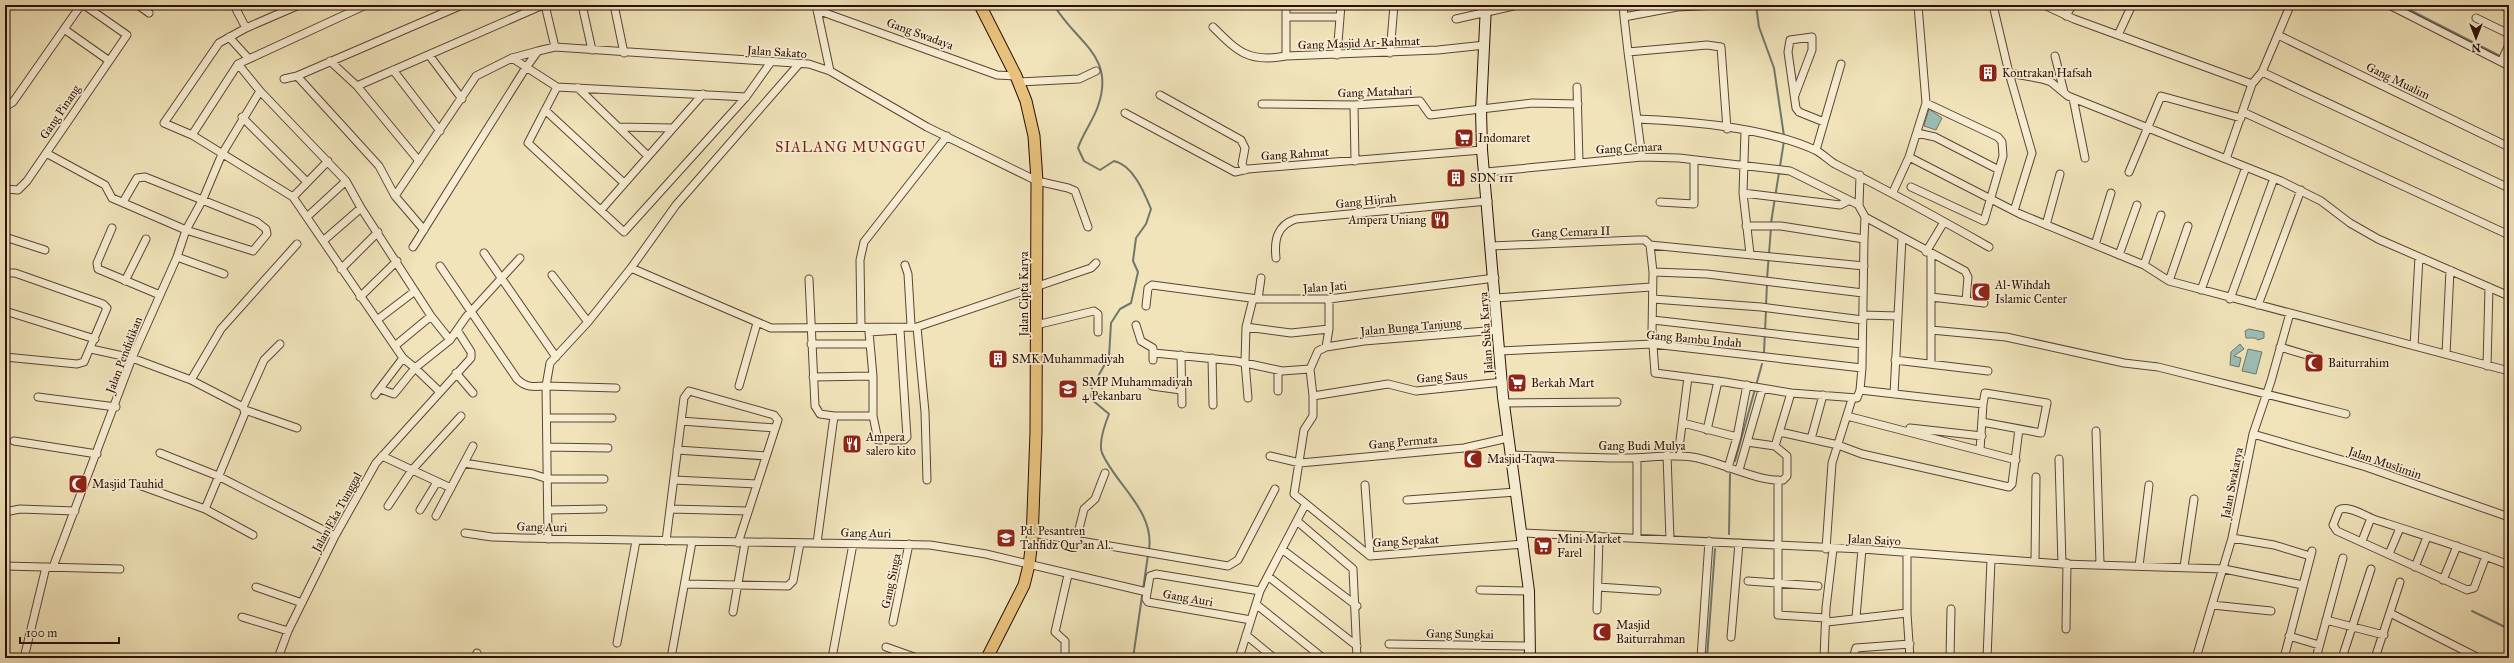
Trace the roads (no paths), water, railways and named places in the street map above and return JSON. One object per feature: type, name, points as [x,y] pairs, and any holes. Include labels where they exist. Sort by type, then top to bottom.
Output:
[{"type":"main road","name":"Jalan Cipta Karya","points":[[980,5],[1018,79],[1034,136],[1037,181],[1036,432],[1033,534],[1030,565],[1024,585],[987,658]]},
{"type":"main road","name":"Jalan Suka Karya","points":[[1486,9],[1481,110],[1482,150],[1486,172],[1504,403],[1529,591],[1530,658]]},
{"type":"street","points":[[5,107],[13,102],[82,5]]},
{"type":"street","name":"Gang Pinang","points":[[5,189],[18,190],[27,181],[108,60],[127,35],[82,5]]},
{"type":"street","points":[[138,5],[149,13]]},
{"type":"street","points":[[238,5],[236,9],[246,28]]},
{"type":"street","points":[[299,5],[246,28],[219,43],[164,123],[192,135],[293,197],[308,216],[341,269],[396,345],[403,358],[440,392]]},
{"type":"street","points":[[192,135],[238,64],[366,5]]},
{"type":"street","points":[[284,79],[297,76],[462,5]]},
{"type":"street","points":[[357,86],[544,5],[555,47]]},
{"type":"street","points":[[582,5],[592,50]]},
{"type":"street","points":[[614,5],[624,53]]},
{"type":"street","name":"Gang Masjid Ar-Rahmat","points":[[1286,5],[1286,56],[1337,55],[1485,45]]},
{"type":"street","points":[[1337,55],[1341,5]]},
{"type":"street","points":[[1390,52],[1394,5]]},
{"type":"street","points":[[1456,19],[1486,9],[1518,5]]},
{"type":"street","points":[[1623,5],[1642,157]]},
{"type":"street","points":[[1624,17],[1676,7],[1719,5]]},
{"type":"street","points":[[1892,192],[1909,157],[1926,103],[1918,5]]},
{"type":"street","points":[[1993,5],[2008,74],[2032,153],[2014,211]]},
{"type":"street","points":[[2044,5],[2066,16],[2252,84]]},
{"type":"street","points":[[2066,16],[2072,5]]},
{"type":"street","points":[[2118,35],[2132,5]]},
{"type":"street","points":[[2389,5],[2509,66]]},
{"type":"street","points":[[2501,5],[2509,9]]},
{"type":"street","points":[[2226,159],[2252,84],[2262,72],[2290,6]]},
{"type":"street","points":[[816,8],[830,71]]},
{"type":"street","name":"Gang Swadaya","points":[[816,8],[997,75],[1018,79],[1079,79],[1096,71]]},
{"type":"street","points":[[1286,17],[1340,16]]},
{"type":"street","points":[[2476,18],[2509,34]]},
{"type":"street","points":[[1213,27],[1243,55],[1267,60],[1286,56]]},
{"type":"street","points":[[64,29],[108,60]]},
{"type":"street","name":"Gang Mualim","points":[[2278,35],[2509,147]]},
{"type":"street","points":[[229,37],[249,59]]},
{"type":"street","points":[[1795,95],[1812,50],[1812,37],[1790,40],[1788,52],[1795,95],[1798,112],[1824,122]]},
{"type":"street","points":[[1628,52],[1707,45],[1721,48],[1727,129]]},
{"type":"street","points":[[2501,62],[2509,46]]},
{"type":"street","name":"Jalan Sakato","points":[[395,196],[476,76],[512,58],[555,47],[799,64],[830,71],[947,136],[1037,181],[1068,188],[1075,192],[1088,227]]},
{"type":"street","points":[[413,247],[525,69],[538,51]]},
{"type":"street","points":[[429,54],[462,98]]},
{"type":"street","points":[[2055,56],[2064,94]]},
{"type":"street","points":[[512,58],[525,69],[557,87],[746,97]]},
{"type":"street","points":[[330,61],[357,86],[419,161]]},
{"type":"street","points":[[557,87],[528,143],[601,210],[620,231],[627,232],[746,97],[771,62]]},
{"type":"street","points":[[238,64],[260,92],[346,181],[361,208],[397,261],[431,316],[450,340]]},
{"type":"street","points":[[548,539],[547,369],[588,322],[631,268],[676,205],[799,64]]},
{"type":"street","points":[[1816,150],[1841,64]]},
{"type":"street","points":[[393,70],[440,131]]},
{"type":"street","points":[[2262,72],[2509,188]]},
{"type":"street","points":[[2008,74],[2042,79],[2051,82],[2064,94],[2073,98],[2274,178],[2301,190],[2378,239],[2509,296]]},
{"type":"street","points":[[297,76],[379,166],[395,196],[424,230]]},
{"type":"street","points":[[1577,87],[1579,162]]},
{"type":"street","points":[[578,88],[648,156]]},
{"type":"street","name":"Jalan Pendidikan","points":[[24,658],[49,567],[75,511],[116,407],[132,358],[177,257],[186,230],[203,199],[222,154],[242,117],[260,92]]},
{"type":"street","points":[[601,210],[703,94]]},
{"type":"street","points":[[1160,95],[1241,140],[1245,148],[1242,164],[1246,170]]},
{"type":"street","points":[[2129,172],[2162,96],[2242,115],[2509,235]]},
{"type":"street","points":[[2073,98],[2085,158]]},
{"type":"street","name":"Gang Matahari","points":[[1262,104],[1354,105],[1420,101],[1430,114],[1481,110]]},
{"type":"street","points":[[1481,110],[1532,103],[1578,104]]},
{"type":"street","points":[[1911,187],[1982,221],[1986,219],[2004,152],[2000,139],[1926,103]]},
{"type":"street","points":[[1354,105],[1355,161]]},
{"type":"street","points":[[545,110],[624,184]]},
{"type":"street","name":"Gang Rahmat","points":[[1125,113],[1235,172],[1482,150]]},
{"type":"street","points":[[242,117],[307,182]]},
{"type":"street","points":[[1637,119],[1658,120],[1745,131],[1790,141],[1816,150],[1833,162],[1892,192],[1989,247]]},
{"type":"street","points":[[618,127],[673,128]]},
{"type":"street","points":[[1745,131],[1743,193],[1750,254]]},
{"type":"street","points":[[1917,133],[1936,137],[1999,170]]},
{"type":"street","points":[[861,326],[860,260],[864,242],[947,136]]},
{"type":"street","points":[[46,153],[105,185],[112,198],[186,230],[253,250],[266,236],[266,229],[257,222],[203,199],[140,177],[132,184],[123,202]]},
{"type":"street","name":"Gang Cemara","points":[[1486,172],[1642,157],[1694,160],[1790,171],[1848,201]]},
{"type":"street","points":[[1909,157],[2014,211],[2144,266],[2169,281],[2230,299],[2290,313],[2509,371]]},
{"type":"street","points":[[1660,202],[1694,204],[1694,160]]},
{"type":"street","points":[[293,197],[328,161]]},
{"type":"street","points":[[2201,290],[2246,167]]},
{"type":"street","points":[[2046,225],[2060,174]]},
{"type":"street","points":[[1650,245],[1653,272],[1651,287],[1653,299],[1655,374],[1718,381],[1791,393],[1852,399],[1857,398],[1860,390],[1862,368],[1865,217],[1859,205],[1860,176]]},
{"type":"street","points":[[2230,299],[2274,178]]},
{"type":"street","points":[[308,216],[346,181]]},
{"type":"street","points":[[2258,305],[2301,190]]},
{"type":"street","points":[[1743,193],[1840,205],[1848,201],[1859,205]]},
{"type":"street","points":[[2095,245],[2110,193]]},
{"type":"street","name":"Gang Hijrah","points":[[1276,258],[1275,242],[1278,232],[1286,222],[1296,219],[1488,201]]},
{"type":"street","points":[[2119,255],[2137,205]]},
{"type":"street","points":[[323,241],[361,208]]},
{"type":"street","points":[[2144,266],[2161,215]]},
{"type":"street","points":[[1865,217],[1966,272],[1966,301]]},
{"type":"street","points":[[1931,364],[1931,297],[1929,253],[1944,222]]},
{"type":"street","points":[[1746,226],[1781,226],[1864,239]]},
{"type":"street","points":[[2169,281],[2188,226]]},
{"type":"street","points":[[112,228],[97,267],[125,281],[160,295]]},
{"type":"street","points":[[341,269],[378,232]]},
{"type":"street","points":[[5,237],[45,250]]},
{"type":"street","points":[[1894,394],[1902,238]]},
{"type":"street","points":[[125,281],[146,239]]},
{"type":"street","name":"Gang Cemara II","points":[[1491,246],[1645,240],[1650,245],[1775,256],[1864,266]]},
{"type":"street","points":[[191,380],[221,329],[296,244]]},
{"type":"street","points":[[484,253],[556,357]]},
{"type":"street","points":[[177,257],[224,274]]},
{"type":"street","points":[[2414,346],[2419,257]]},
{"type":"street","points":[[403,358],[377,392],[394,394],[414,368],[450,340],[470,312],[520,258]]},
{"type":"street","points":[[360,297],[397,261]]},
{"type":"street","points":[[631,268],[771,328],[914,326],[1036,288],[1091,268],[1096,263]]},
{"type":"street","points":[[905,265],[908,274],[925,412],[927,480]]},
{"type":"street","points":[[440,266],[470,312],[521,383],[527,386],[616,388]]},
{"type":"street","points":[[2446,354],[2450,270]]},
{"type":"street","points":[[1653,272],[1707,274],[1863,293]]},
{"type":"street","points":[[5,273],[15,273],[107,306],[91,349],[84,362],[76,364],[5,357]]},
{"type":"street","points":[[552,275],[588,322]]},
{"type":"street","points":[[809,278],[811,344],[817,412],[834,416],[873,416]]},
{"type":"street","points":[[1248,398],[1245,362],[1246,327],[1261,278]]},
{"type":"street","name":"Jalan Jati","points":[[1146,306],[1148,288],[1157,285],[1255,299],[1329,299],[1494,278]]},
{"type":"street","points":[[2487,366],[2489,286]]},
{"type":"street","points":[[1496,298],[1651,287]]},
{"type":"street","points":[[377,320],[415,291]]},
{"type":"street","points":[[1931,297],[1984,303]]},
{"type":"street","points":[[1300,463],[1304,430],[1313,416],[1313,396],[1310,369],[1316,354],[1326,347],[1329,329],[1329,299]]},
{"type":"street","points":[[1653,299],[1774,308],[1863,318],[1898,316]]},
{"type":"street","points":[[5,311],[95,339]]},
{"type":"street","points":[[1036,325],[1094,311],[1098,314],[1098,332]]},
{"type":"street","name":"Jalan Swakarya","points":[[2196,658],[2224,569],[2232,538],[2253,434],[2290,313]]},
{"type":"street","points":[[396,345],[431,316]]},
{"type":"street","points":[[1653,320],[1862,344]]},
{"type":"street","points":[[739,386],[757,323]]},
{"type":"street","points":[[1136,325],[1141,341],[1150,346],[1154,353],[1153,360]]},
{"type":"street","points":[[1246,327],[1291,333],[1329,329]]},
{"type":"street","name":"Jalan Eka Tunggal","points":[[278,658],[288,631],[334,536],[382,456],[472,356],[457,330]]},
{"type":"street","points":[[900,330],[907,437],[904,440],[878,440],[873,416],[873,376],[870,344],[869,332],[900,330]]},
{"type":"street","name":"Jalan Bunga Tanjung","points":[[1326,347],[1364,341],[1498,330]]},
{"type":"street","points":[[1931,330],[2006,337],[2124,363],[2158,367],[2265,395],[2346,414]]},
{"type":"street","points":[[205,509],[264,360],[280,344]]},
{"type":"street","points":[[811,344],[870,344]]},
{"type":"street","name":"Gang Bambu Indah","points":[[1499,351],[1653,344],[1862,368]]},
{"type":"street","points":[[2280,347],[2310,356]]},
{"type":"street","points":[[91,349],[132,358],[191,380],[244,408],[297,428]]},
{"type":"street","points":[[1154,353],[1245,362],[1278,370],[1310,369]]},
{"type":"street","points":[[1181,355],[1182,404]]},
{"type":"street","points":[[1212,358],[1213,405]]},
{"type":"street","points":[[1896,360],[1988,371]]},
{"type":"street","points":[[1278,370],[1278,391]]},
{"type":"street","points":[[456,373],[473,393]]},
{"type":"street","points":[[813,377],[873,376]]},
{"type":"street","points":[[1678,456],[1683,423],[1683,402],[1688,377]]},
{"type":"street","points":[[1707,430],[1718,381]]},
{"type":"street","name":"Gang Saus","points":[[1313,396],[1388,384],[1416,391],[1503,382]]},
{"type":"street","points":[[1152,386],[1181,390]]},
{"type":"street","points":[[1728,468],[1737,437],[1755,388]]},
{"type":"street","points":[[1739,470],[1747,442],[1755,388]]},
{"type":"street","points":[[1860,390],[1983,404]]},
{"type":"street","points":[[666,541],[684,398],[689,391],[774,416],[778,420],[738,543]]},
{"type":"street","points":[[1980,450],[1983,404],[1985,393],[1989,392],[2047,403],[2041,433],[1982,422]]},
{"type":"street","points":[[1775,446],[1791,393]]},
{"type":"street","points":[[1811,439],[1823,395]]},
{"type":"street","points":[[38,397],[116,407]]},
{"type":"street","points":[[1824,658],[1830,548],[1832,463],[1852,399]]},
{"type":"street","points":[[1504,403],[1617,402]]},
{"type":"street","points":[[388,506],[412,470],[461,416]]},
{"type":"street","points":[[817,544],[834,416]]},
{"type":"street","points":[[1847,416],[2016,460]]},
{"type":"street","points":[[547,418],[612,418]]},
{"type":"street","points":[[681,421],[775,428]]},
{"type":"street","points":[[1683,423],[1737,437]]},
{"type":"street","points":[[1888,426],[1982,436]]},
{"type":"street","points":[[1780,432],[1838,445],[1862,454],[2007,487],[2012,484],[2020,429]]},
{"type":"street","points":[[2096,431],[2100,564]]},
{"type":"street","name":"Jalan Muslimin","points":[[2253,434],[2366,467],[2509,517]]},
{"type":"street","name":"Gang Permata","points":[[1270,456],[1300,463],[1464,448],[1508,438]]},
{"type":"street","points":[[14,442],[97,454]]},
{"type":"street","points":[[1747,442],[1775,446],[1787,456],[1788,465],[1786,477],[1778,480],[1778,615],[1826,620],[1907,613]]},
{"type":"street","points":[[436,516],[473,446]]},
{"type":"street","points":[[547,447],[608,448]]},
{"type":"street","points":[[678,450],[766,456]]},
{"type":"street","points":[[160,453],[218,476],[334,536]]},
{"type":"street","name":"Gang Budi Mulya","points":[[1511,455],[1637,458],[1667,455],[1678,456],[1714,462],[1728,468],[1778,480]]},
{"type":"street","points":[[1667,455],[1670,539]]},
{"type":"street","points":[[382,456],[450,488]]},
{"type":"street","points":[[1637,458],[1637,538]]},
{"type":"street","points":[[2059,459],[2066,629]]},
{"type":"street","points":[[464,463],[533,474],[548,479],[604,479]]},
{"type":"street","name":"Gang Sepakat","points":[[1300,463],[1294,494],[1370,556],[1523,538]]},
{"type":"street","points":[[1076,541],[1084,509],[1095,499],[1105,473]]},
{"type":"street","points":[[2035,562],[2036,476]]},
{"type":"street","points":[[674,480],[757,484]]},
{"type":"street","points":[[420,510],[436,482]]},
{"type":"street","points":[[136,484],[205,509],[253,535]]},
{"type":"street","points":[[1365,485],[1370,556]]},
{"type":"street","points":[[2139,566],[2149,485]]},
{"type":"street","points":[[1033,534],[1144,552],[1212,565],[1234,564],[1275,489]]},
{"type":"street","points":[[1408,500],[1516,492]]},
{"type":"street","points":[[2184,567],[2194,499]]},
{"type":"street","points":[[1239,658],[1257,605],[1260,591],[1269,577],[1306,505]]},
{"type":"street","points":[[2486,556],[2473,589],[2467,590],[2334,529],[2338,511],[2346,508],[2371,518],[2457,546],[2486,556],[2509,565]]},
{"type":"street","points":[[5,512],[20,509],[75,511]]},
{"type":"street","points":[[548,510],[603,509]]},
{"type":"street","points":[[670,509],[748,511]]},
{"type":"street","points":[[2362,541],[2371,518]]},
{"type":"street","points":[[1297,521],[1352,566],[1355,574],[1357,658]]},
{"type":"street","points":[[2389,554],[2400,528]]},
{"type":"street","name":"Gang Auri","points":[[465,533],[492,537],[548,539],[930,545],[986,554],[1068,575],[1144,592],[1148,602],[1251,620]]},
{"type":"street","points":[[1597,610],[1599,536]]},
{"type":"street","name":"Jalan Saiyo","points":[[1523,538],[1599,536],[1670,539],[1862,550],[1991,560],[2224,569],[2303,585]]},
{"type":"street","points":[[2416,567],[2428,537]]},
{"type":"street","points":[[2232,538],[2311,553],[2284,658]]},
{"type":"street","points":[[617,643],[636,541]]},
{"type":"street","points":[[1701,658],[1709,541]]},
{"type":"street","points":[[671,658],[692,542]]},
{"type":"street","points":[[733,612],[745,543]]},
{"type":"street","points":[[685,584],[780,586],[791,584],[800,543]]},
{"type":"street","points":[[1731,637],[1739,543]]},
{"type":"street","points":[[832,658],[854,544]]},
{"type":"street","name":"Gang Singa","points":[[893,622],[909,544]]},
{"type":"street","points":[[2443,580],[2457,546]]},
{"type":"street","points":[[1283,550],[1356,606]]},
{"type":"street","points":[[1856,617],[1862,550]]},
{"type":"street","points":[[1907,553],[1907,613],[1910,658]]},
{"type":"street","points":[[2316,658],[2343,558]]},
{"type":"street","points":[[1987,658],[1991,560]]},
{"type":"street","points":[[5,566],[120,569]]},
{"type":"street","points":[[2342,658],[2371,569]]},
{"type":"street","points":[[1144,592],[1152,574],[1260,591]]},
{"type":"street","points":[[1065,658],[1065,641],[1055,632],[1068,575]]},
{"type":"street","points":[[1269,577],[1357,646]]},
{"type":"street","points":[[1748,581],[1818,586]]},
{"type":"street","points":[[2375,658],[2384,635],[2400,582]]},
{"type":"street","points":[[256,587],[302,603]]},
{"type":"street","points":[[1598,587],[1657,591]]},
{"type":"street","points":[[1480,590],[1529,591]]},
{"type":"street","points":[[1257,605],[1323,658]]},
{"type":"street","points":[[2212,606],[2272,611]]},
{"type":"street","points":[[1950,658],[1951,609]]},
{"type":"street","points":[[2390,613],[2479,658]]},
{"type":"street","points":[[242,617],[288,631]]},
{"type":"street","points":[[2326,620],[2384,635]]},
{"type":"street","points":[[1246,635],[1274,658]]},
{"type":"street","points":[[2290,636],[2319,645]]},
{"type":"street","name":"Gang Sungkai","points":[[1389,644],[1530,646]]},
{"type":"street","points":[[1854,658],[1856,648],[1910,644]]},
{"type":"street","points":[[886,647],[917,658]]},
{"type":"street","points":[[386,658],[396,658]]},
{"type":"water","points":[[1929,109],[1942,118],[1936,130],[1924,126]]},
{"type":"water","points":[[2249,329],[2264,332],[2264,338],[2258,340],[2255,338],[2246,338],[2245,331]]},
{"type":"water","points":[[2240,344],[2244,349],[2234,356],[2241,358],[2239,367],[2230,365],[2231,352]]},
{"type":"water","points":[[2248,349],[2262,352],[2256,374],[2242,371]]},
{"type":"waterway","points":[[1054,5],[1063,18],[1091,50],[1098,61],[1102,74],[1102,89],[1098,106],[1078,148],[1084,161],[1100,170],[1114,161],[1127,168],[1137,180],[1151,209],[1146,224],[1136,238],[1133,261],[1138,272],[1131,303],[1120,309],[1111,323],[1109,357],[1092,387],[1091,399],[1109,414],[1101,438],[1102,453],[1108,465],[1133,499],[1146,523],[1149,536],[1149,550]]},
{"type":"waterway","points":[[1756,5],[1759,27],[1774,68],[1784,136]]},
{"type":"waterway","points":[[2400,5],[2498,55]]},
{"type":"waterway","points":[[1771,223],[1784,141]]},
{"type":"waterway","points":[[1767,279],[1771,228]]},
{"type":"waterway","points":[[1766,305],[1767,284]]},
{"type":"waterway","points":[[1764,352],[1766,310]]},
{"type":"waterway","points":[[1735,461],[1762,364]]},
{"type":"waterway","points":[[1729,534],[1730,474]]},
{"type":"waterway","points":[[1707,658],[1715,549]]},
{"type":"waterway","points":[[1133,658],[1148,555]]},
{"type":"waterway","points":[[2472,611],[2509,629]]},
{"type":"place","name":"Kontrakan Hafsah","points":[[1988,73]]},
{"type":"place","name":"Indomaret","points":[[1464,138]]},
{"type":"place","name":"SDN 111","points":[[1456,178]]},
{"type":"place","name":"Ampera Uniang","points":[[1440,220]]},
{"type":"place","name":"Al-Wihdah Islamic Center","points":[[1981,292]]},
{"type":"place","name":"SMK Muhammadiyah","points":[[998,359]]},
{"type":"place","name":"Baiturrahim","points":[[2314,363]]},
{"type":"place","name":"Berkah Mart","points":[[1517,383]]},
{"type":"place","name":"SMP Muhammadiyah 4 Pekanbaru","points":[[1068,389]]},
{"type":"place","name":"Ampera salero kito","points":[[852,444]]},
{"type":"place","name":"Masjid Taqwa","points":[[1473,459]]},
{"type":"place","name":"Masjid Tauhid","points":[[78,484]]},
{"type":"place","name":"Pd. Pesantren Tahfidz Qur'an Al..","points":[[1006,538]]},
{"type":"place","name":"Mini Market Farel","points":[[1543,546]]},
{"type":"place","name":"Masjid Baiturrahman","points":[[1602,632]]},
{"type":"district","name":"SIALANG MUNGGU","points":[[851,147]]}]
